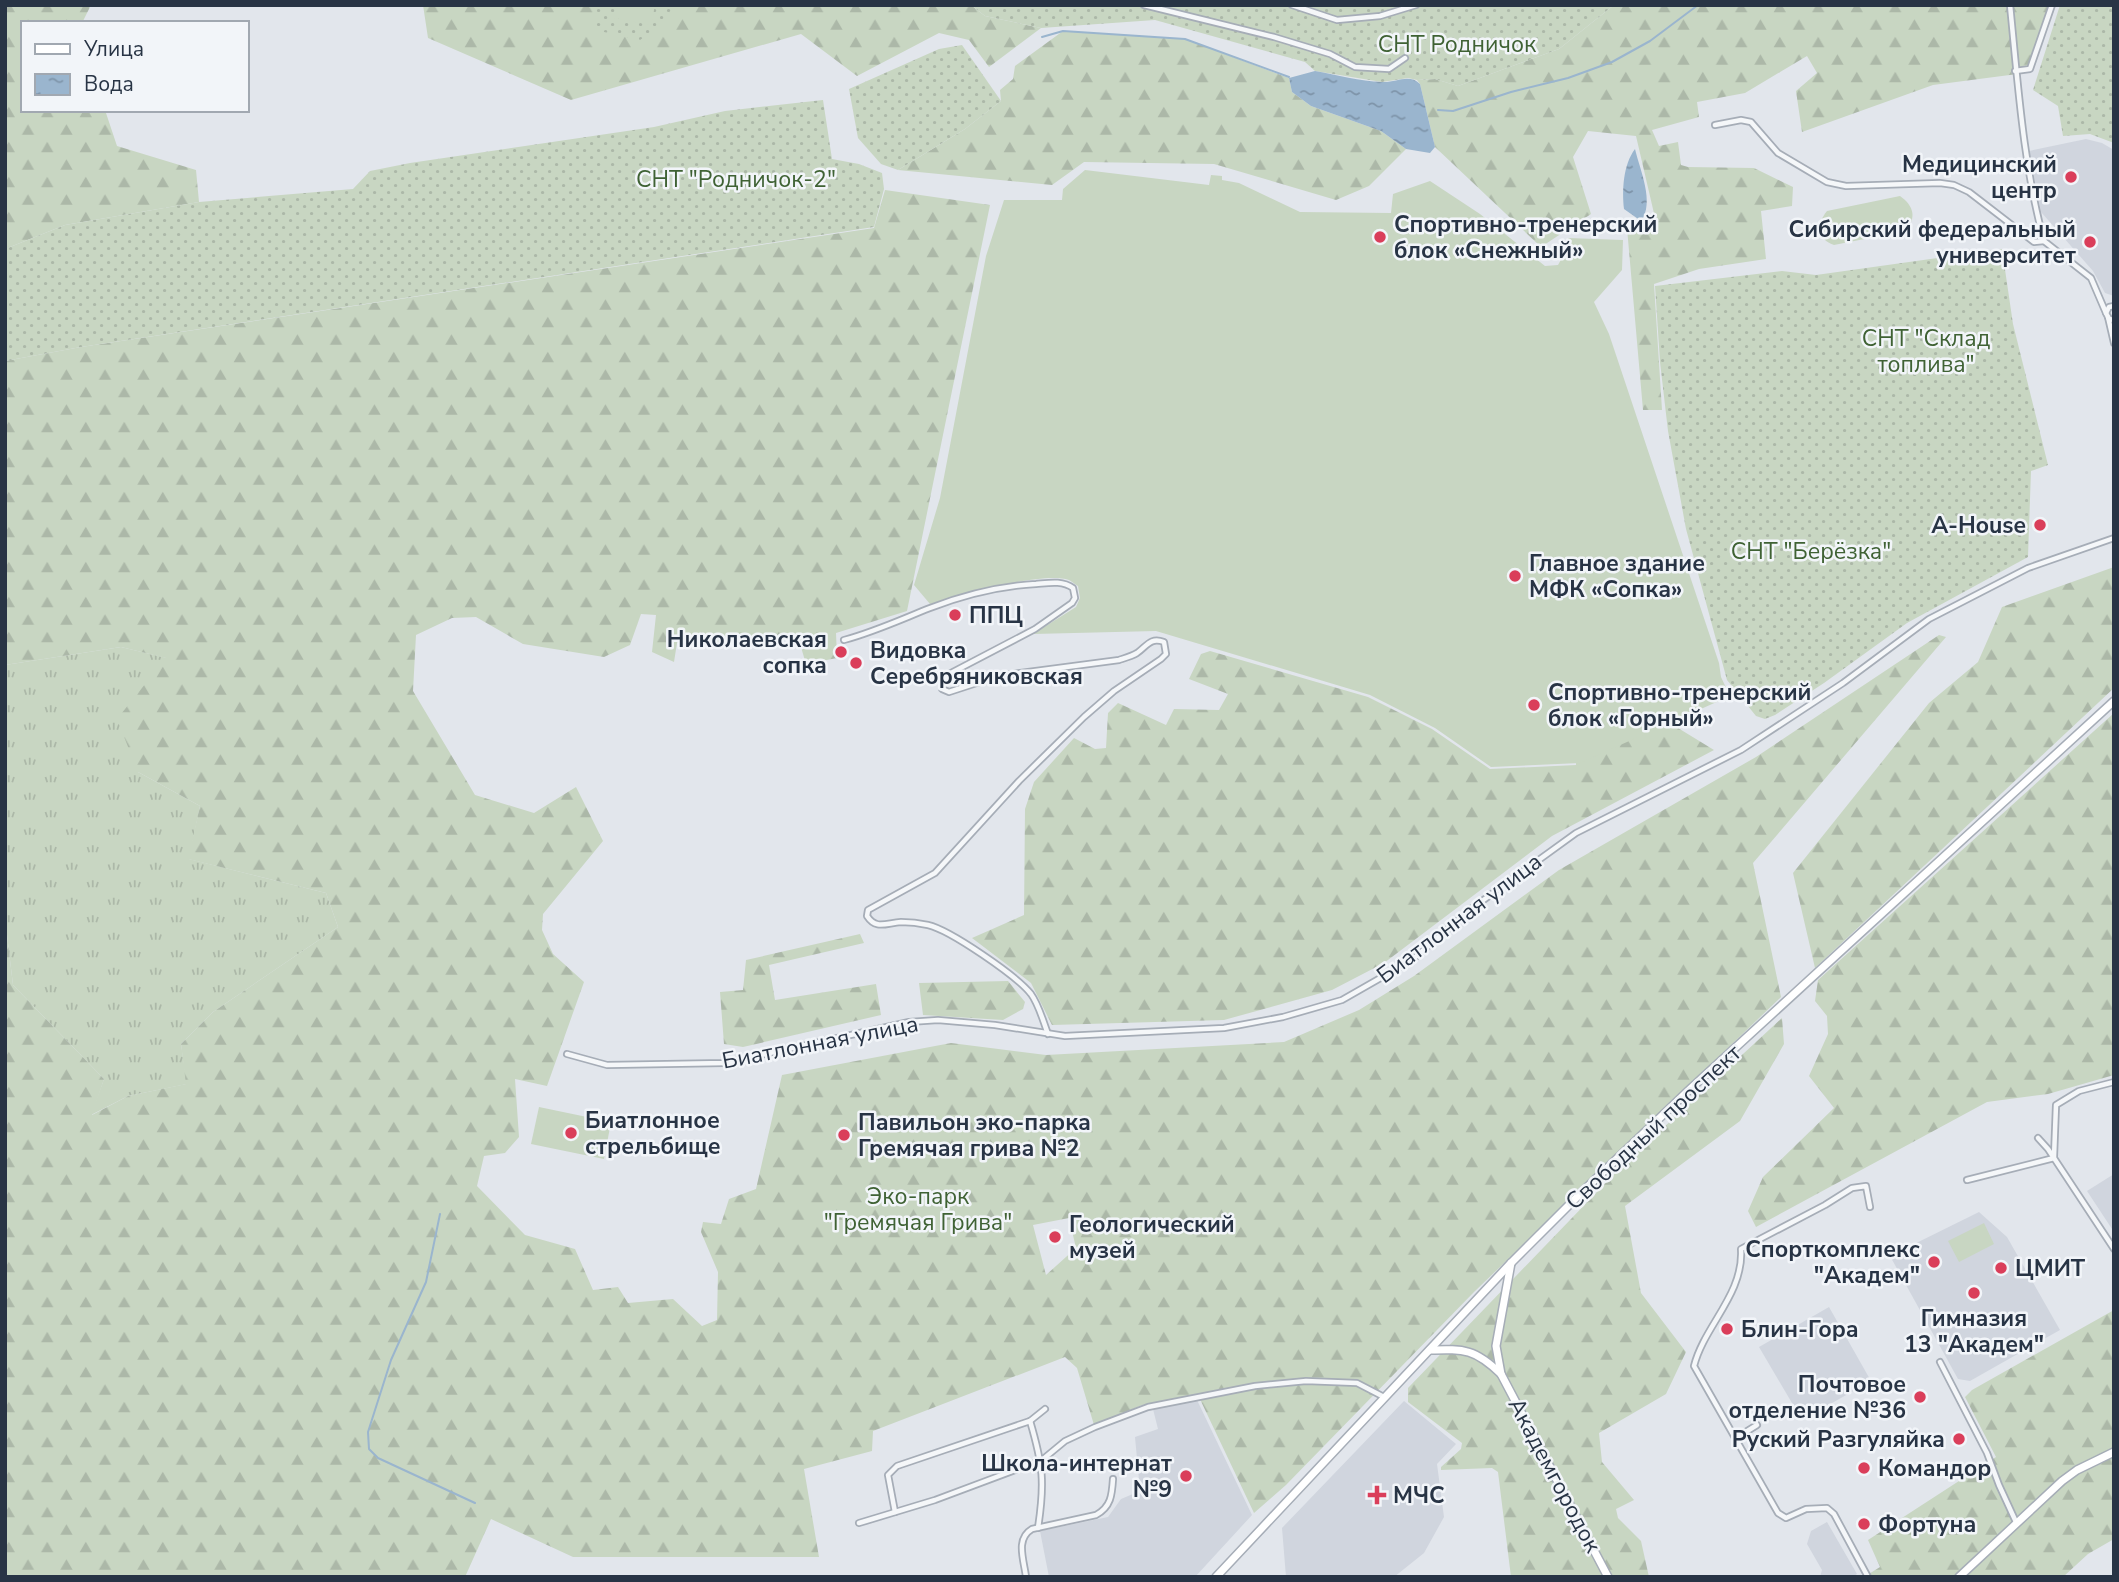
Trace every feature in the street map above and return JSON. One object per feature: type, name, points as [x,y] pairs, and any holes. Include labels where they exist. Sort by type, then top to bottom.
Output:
[{"type":"main road","name":"Свободный проспект","points":[[1216,1577],[1511,1263],[1688,1091],[2114,701]]},
{"type":"main road","points":[[1502,1374],[1496,1346],[1511,1263]]},
{"type":"main road","points":[[1430,1350],[1466,1351],[1484,1357],[1502,1374]]},
{"type":"main road","name":"Академгородок","points":[[1502,1374],[1608,1577]]},
{"type":"main road","points":[[1959,1577],[2016,1522],[2077,1470],[2114,1452]]},
{"type":"street","points":[[1144,5],[1274,37],[1330,54],[1355,67],[1389,69],[1405,58]]},
{"type":"street","points":[[1292,5],[1337,20],[1380,16],[1416,5]]},
{"type":"street","points":[[2010,5],[2015,71],[2026,148],[2044,241],[2091,278],[2107,315],[2114,343]]},
{"type":"street","points":[[2015,71],[2030,69],[2052,5]]},
{"type":"street","points":[[1715,125],[1741,120],[1751,122],[1778,153],[1827,182],[1846,186],[1940,183],[1954,185],[1969,192],[2034,242],[2044,241]]},
{"type":"street","points":[[2102,301],[2113,306],[2107,315]]},
{"type":"street","points":[[2107,315],[2114,321],[2112,330]]},
{"type":"street","name":"Биатлонная улица","points":[[567,1054],[607,1065],[725,1063],[909,1021],[938,1020],[995,1025],[1065,1036],[1224,1028],[1283,1017],[1342,1000],[1412,960],[1471,909],[1569,838],[1741,750],[1843,683],[1929,619],[2028,568],[2114,538]]},
{"type":"street","points":[[844,640],[951,601],[1001,588],[1055,582],[1070,585],[1074,591],[1072,603],[1035,629],[948,674],[943,689],[949,692],[998,676],[1119,660],[1135,655],[1152,640],[1164,642],[1166,653],[1161,659],[1114,691],[1084,717],[934,873],[867,910],[871,923],[879,926],[901,922],[916,923],[953,935],[1020,982],[1033,996],[1049,1034]]},
{"type":"street","points":[[2054,1158],[2056,1105],[2079,1091],[2114,1082]]},
{"type":"street","points":[[2038,1138],[2114,1249]]},
{"type":"street","points":[[1967,1180],[1976,1180],[2054,1158]]},
{"type":"street","points":[[1868,1577],[1834,1514],[1827,1508],[1806,1509],[1786,1518],[1780,1515],[1694,1366],[1733,1289],[1741,1249],[1856,1186],[1866,1186],[1870,1206]]},
{"type":"street","points":[[1940,1362],[1987,1453],[2016,1522]]},
{"type":"street","points":[[859,1523],[935,1500],[1042,1460],[1065,1441],[1148,1407],[1255,1386],[1306,1381],[1357,1383],[1384,1397]]},
{"type":"street","points":[[895,1512],[888,1475],[897,1466],[1030,1421],[1045,1409]]},
{"type":"street","points":[[1030,1421],[1042,1460],[1044,1492],[1038,1528]]},
{"type":"street","points":[[1736,1438],[1757,1425]]},
{"type":"street","points":[[1026,1577],[1021,1542],[1025,1533],[1103,1511],[1112,1499],[1113,1479]]},
{"type":"shaded area","name":"Сибирский федеральный университет","points":[[2086,139],[2102,143],[2114,150],[2114,296],[2105,293],[2093,271],[2041,212],[2029,151]]},
{"type":"shaded area","points":[[2114,1174],[2114,1232],[2087,1191]]},
{"type":"shaded area","name":"Гимназия 13 \"Академ\"","points":[[1979,1212],[2007,1237],[2060,1330],[1970,1381],[1958,1379],[1890,1256]]},
{"type":"shaded area","points":[[1829,1307],[1871,1381],[1802,1420],[1759,1347]]},
{"type":"shaded area","name":"Школа-интернат №9","points":[[1197,1400],[1252,1515],[1195,1577],[1049,1577],[1040,1531],[1108,1517],[1121,1499],[1140,1491],[1135,1437],[1158,1429],[1153,1409]]},
{"type":"shaded area","name":"МЧС","points":[[1404,1401],[1456,1444],[1437,1464],[1444,1517],[1424,1553],[1394,1577],[1286,1577],[1282,1528]]},
{"type":"shaded area","points":[[1827,1522],[1857,1574],[1852,1577],[1820,1577],[1822,1570],[1807,1544],[1811,1531]]},
{"type":"green space","points":[[5,5],[91,5],[83,21],[21,21],[21,112],[106,112],[117,146],[196,170],[199,202],[65,225],[5,249]]},
{"type":"green space","points":[[423,5],[971,5],[985,16],[1041,28],[989,67],[969,40],[939,33],[857,76],[801,34],[571,100],[428,38]]},
{"type":"green space","points":[[596,5],[675,5],[658,27],[640,40],[595,30]]},
{"type":"green space","points":[[616,5],[655,5],[651,25],[614,18]]},
{"type":"green space","name":"СНТ Родничок","points":[[971,5],[1614,5],[1559,49],[1458,86],[1435,79],[1408,78],[1382,82],[1315,71],[1305,62],[1155,20],[1041,28],[985,16]]},
{"type":"green space","points":[[1614,5],[2056,5],[2032,70],[2025,73],[1933,85],[1802,132],[1796,91],[1817,73],[1807,56],[1745,93],[1697,102],[1699,117],[1652,130],[1659,146],[1678,142],[1681,165],[1754,168],[1793,187],[1792,206],[1761,211],[1766,259],[1699,269],[1654,284],[1662,410],[1643,410],[1627,228],[1656,222],[1636,136],[1588,131],[1573,157],[1591,214],[1541,247],[1435,147],[1417,80],[1435,79],[1458,86],[1559,49]]},
{"type":"green space","points":[[2060,5],[2114,5],[2114,143],[2090,134],[2063,136],[2058,106],[2033,90]]},
{"type":"green space","points":[[1063,31],[1185,39],[1289,78],[1292,92],[1311,106],[1381,131],[1406,149],[1369,186],[1336,200],[1214,164],[1084,162],[1052,185],[898,170],[965,129],[1001,101],[1000,90],[1013,79],[1015,66]]},
{"type":"green space","points":[[962,45],[1001,101],[965,129],[898,170],[881,164],[858,138],[849,89],[939,49]]},
{"type":"green space","name":"СНТ \"Родничок-2\"","points":[[823,100],[832,159],[859,164],[882,173],[884,189],[874,227],[81,347],[5,361],[5,249],[65,225],[199,202],[353,189],[370,171],[410,163],[654,127],[725,111]]},
{"type":"green space","points":[[1085,170],[1209,185],[1211,175],[1222,176],[1222,180],[1239,183],[1300,212],[1391,213],[1393,194],[1430,181],[1480,214],[1545,266],[1558,265],[1568,238],[1623,240],[1622,270],[1594,302],[1609,334],[1719,663],[1721,677],[1730,696],[1580,763],[1491,767],[1435,728],[1370,695],[1156,631],[1033,634],[1076,607],[1080,598],[1078,586],[1069,580],[1056,578],[1021,582],[930,604],[914,585],[940,498],[986,256],[1004,200],[1062,200],[1063,189]]},
{"type":"green space","name":"Эко-парк \"Гремячая Грива\"","points":[[885,190],[990,205],[907,611],[836,633],[837,658],[806,664],[798,637],[745,644],[677,643],[674,662],[652,652],[656,615],[641,614],[630,645],[604,657],[523,644],[476,617],[452,618],[416,635],[413,691],[475,795],[534,813],[576,787],[603,841],[543,914],[542,930],[553,954],[584,982],[547,1086],[515,1079],[519,1137],[505,1153],[484,1156],[477,1186],[525,1235],[575,1249],[593,1290],[618,1287],[628,1303],[673,1299],[702,1326],[717,1320],[718,1272],[701,1232],[703,1222],[721,1224],[729,1199],[756,1189],[782,1075],[951,1043],[1046,1055],[1284,1042],[1359,1010],[1414,976],[1559,870],[1756,757],[1939,635],[1946,637],[1753,863],[1781,997],[1474,1292],[1286,1485],[1254,1513],[1198,1395],[1142,1405],[1094,1425],[1077,1368],[1065,1357],[873,1431],[872,1451],[804,1469],[819,1557],[573,1557],[491,1519],[465,1577],[5,1577],[5,918],[13,985],[104,1079],[92,1115],[128,1096],[186,1084],[181,1044],[213,1012],[338,927],[326,893],[188,859],[200,806],[138,772],[117,719],[166,658],[121,647],[5,665],[5,361],[81,347],[874,228]],"holes":[[[1069,1218],[1076,1248],[1046,1275],[1033,1225]]]},
{"type":"green space","points":[[1900,196],[1912,212],[1911,221],[1905,231],[1834,245],[1821,235],[1821,221],[1827,211]]},
{"type":"green space","points":[[2002,249],[2013,324],[2048,465],[2031,471],[2028,557],[1907,623],[1775,715],[1765,719],[1756,716],[1727,680],[1686,529],[1668,431],[1655,286],[1782,271],[1816,275]]},
{"type":"green space","points":[[2114,567],[2114,688],[1815,968],[1793,873],[1929,703],[1978,662],[2002,607]]},
{"type":"green space","points":[[121,647],[167,658],[138,772],[200,806],[189,859],[326,893],[338,927],[213,1012],[181,1044],[187,1084],[128,1096],[91,1115],[104,1079],[13,985],[5,918],[5,665]]},
{"type":"green space","points":[[1210,651],[1368,697],[1432,729],[1490,769],[1576,765],[1575,665],[1714,750],[1552,836],[1384,963],[1332,990],[1224,1020],[1052,1025],[1031,983],[972,938],[1024,915],[1025,809],[1034,782],[1074,738],[1095,749],[1106,748],[1108,713],[1118,703],[1166,725],[1174,709],[1219,710],[1228,694],[1189,679],[1201,654]]},
{"type":"green space","points":[[2114,713],[2114,1075],[2048,1094],[1987,1102],[1756,1227],[1748,1211],[1763,1177],[1834,1108],[1809,1076],[1828,1034],[1827,1016],[1815,1001],[1818,980]]},
{"type":"green space","points":[[860,934],[864,943],[769,965],[775,1000],[876,984],[881,1015],[743,1047],[724,1044],[720,992],[743,990],[746,960]]},
{"type":"green space","points":[[1008,981],[1025,1002],[1023,1009],[1003,1020],[923,1015],[919,983]]},
{"type":"green space","points":[[1782,1018],[1784,1044],[1740,1121],[1625,1206],[1641,1293],[1686,1352],[1666,1394],[1599,1433],[1602,1462],[1634,1500],[1616,1509],[1618,1518],[1641,1541],[1649,1577],[1511,1577],[1498,1472],[1492,1468],[1441,1470],[1461,1449],[1462,1443],[1408,1402],[1408,1388],[1622,1166]]},
{"type":"green space","name":"Биатлонное стрельбище","points":[[539,1107],[611,1122],[604,1159],[531,1144]]},
{"type":"green space","points":[[1984,1223],[1994,1244],[1959,1262],[1948,1241]]},
{"type":"green space","points":[[2114,1310],[2114,1539],[2088,1554],[2063,1577],[1864,1577],[1880,1567],[1868,1540],[1996,1457],[1965,1397],[1972,1390]]},
{"type":"water","points":[[1315,71],[1374,81],[1416,81],[1420,84],[1435,147],[1430,153],[1406,149],[1381,131],[1311,106],[1292,92],[1289,78]]},
{"type":"water","points":[[1635,149],[1647,196],[1645,214],[1641,221],[1624,209],[1624,178]]},
{"type":"waterway","points":[[1438,110],[1453,111],[1511,92],[1568,78],[1612,62],[1650,41],[1698,5]]},
{"type":"waterway","points":[[1042,37],[1063,31],[1185,39],[1289,77]]},
{"type":"waterway","points":[[440,1214],[426,1282],[391,1360],[368,1432],[369,1449],[378,1458],[475,1503]]},
{"type":"place","name":"Медицинский центр","points":[[2071,177]]},
{"type":"place","name":"Спортивно-тренерский блок «Снежный»","points":[[1380,237]]},
{"type":"place","name":"Сибирский федеральный университет","points":[[2090,242]]},
{"type":"place","name":"A-House","points":[[2040,525]]},
{"type":"place","name":"Главное здание МФК «Сопка»","points":[[1515,576]]},
{"type":"place","name":"ППЦ","points":[[955,615]]},
{"type":"place","name":"Николаевская сопка","points":[[841,652]]},
{"type":"place","name":"Видовка Серебряниковская","points":[[856,663]]},
{"type":"place","name":"Спортивно-тренерский блок «Горный»","points":[[1534,705]]},
{"type":"place","name":"Биатлонное стрельбище","points":[[571,1133]]},
{"type":"place","name":"Павильон эко-парка Гремячая грива №2","points":[[844,1135]]},
{"type":"place","name":"Геологический музей","points":[[1055,1237]]},
{"type":"place","name":"Спорткомплекс \"Академ\"","points":[[1934,1262]]},
{"type":"place","name":"ЦМИТ","points":[[2001,1268]]},
{"type":"place","name":"Гимназия 13 \"Академ\"","points":[[1974,1293]]},
{"type":"place","name":"Блин-Гора","points":[[1727,1329]]},
{"type":"place","name":"Почтовое отделение №36","points":[[1920,1397]]},
{"type":"place","name":"Руский Разгуляйка","points":[[1959,1439]]},
{"type":"place","name":"Командор","points":[[1864,1468]]},
{"type":"place","name":"Школа-интернат №9","points":[[1186,1476]]},
{"type":"place","name":"МЧС","points":[[1377,1495]]},
{"type":"place","name":"Фортуна","points":[[1864,1524]]},
{"type":"park label","name":"СНТ \"Склад топлива\"","points":[[1926,351]]},
{"type":"park label","name":"СНТ \"Берёзка\"","points":[[1811,551]]}]
